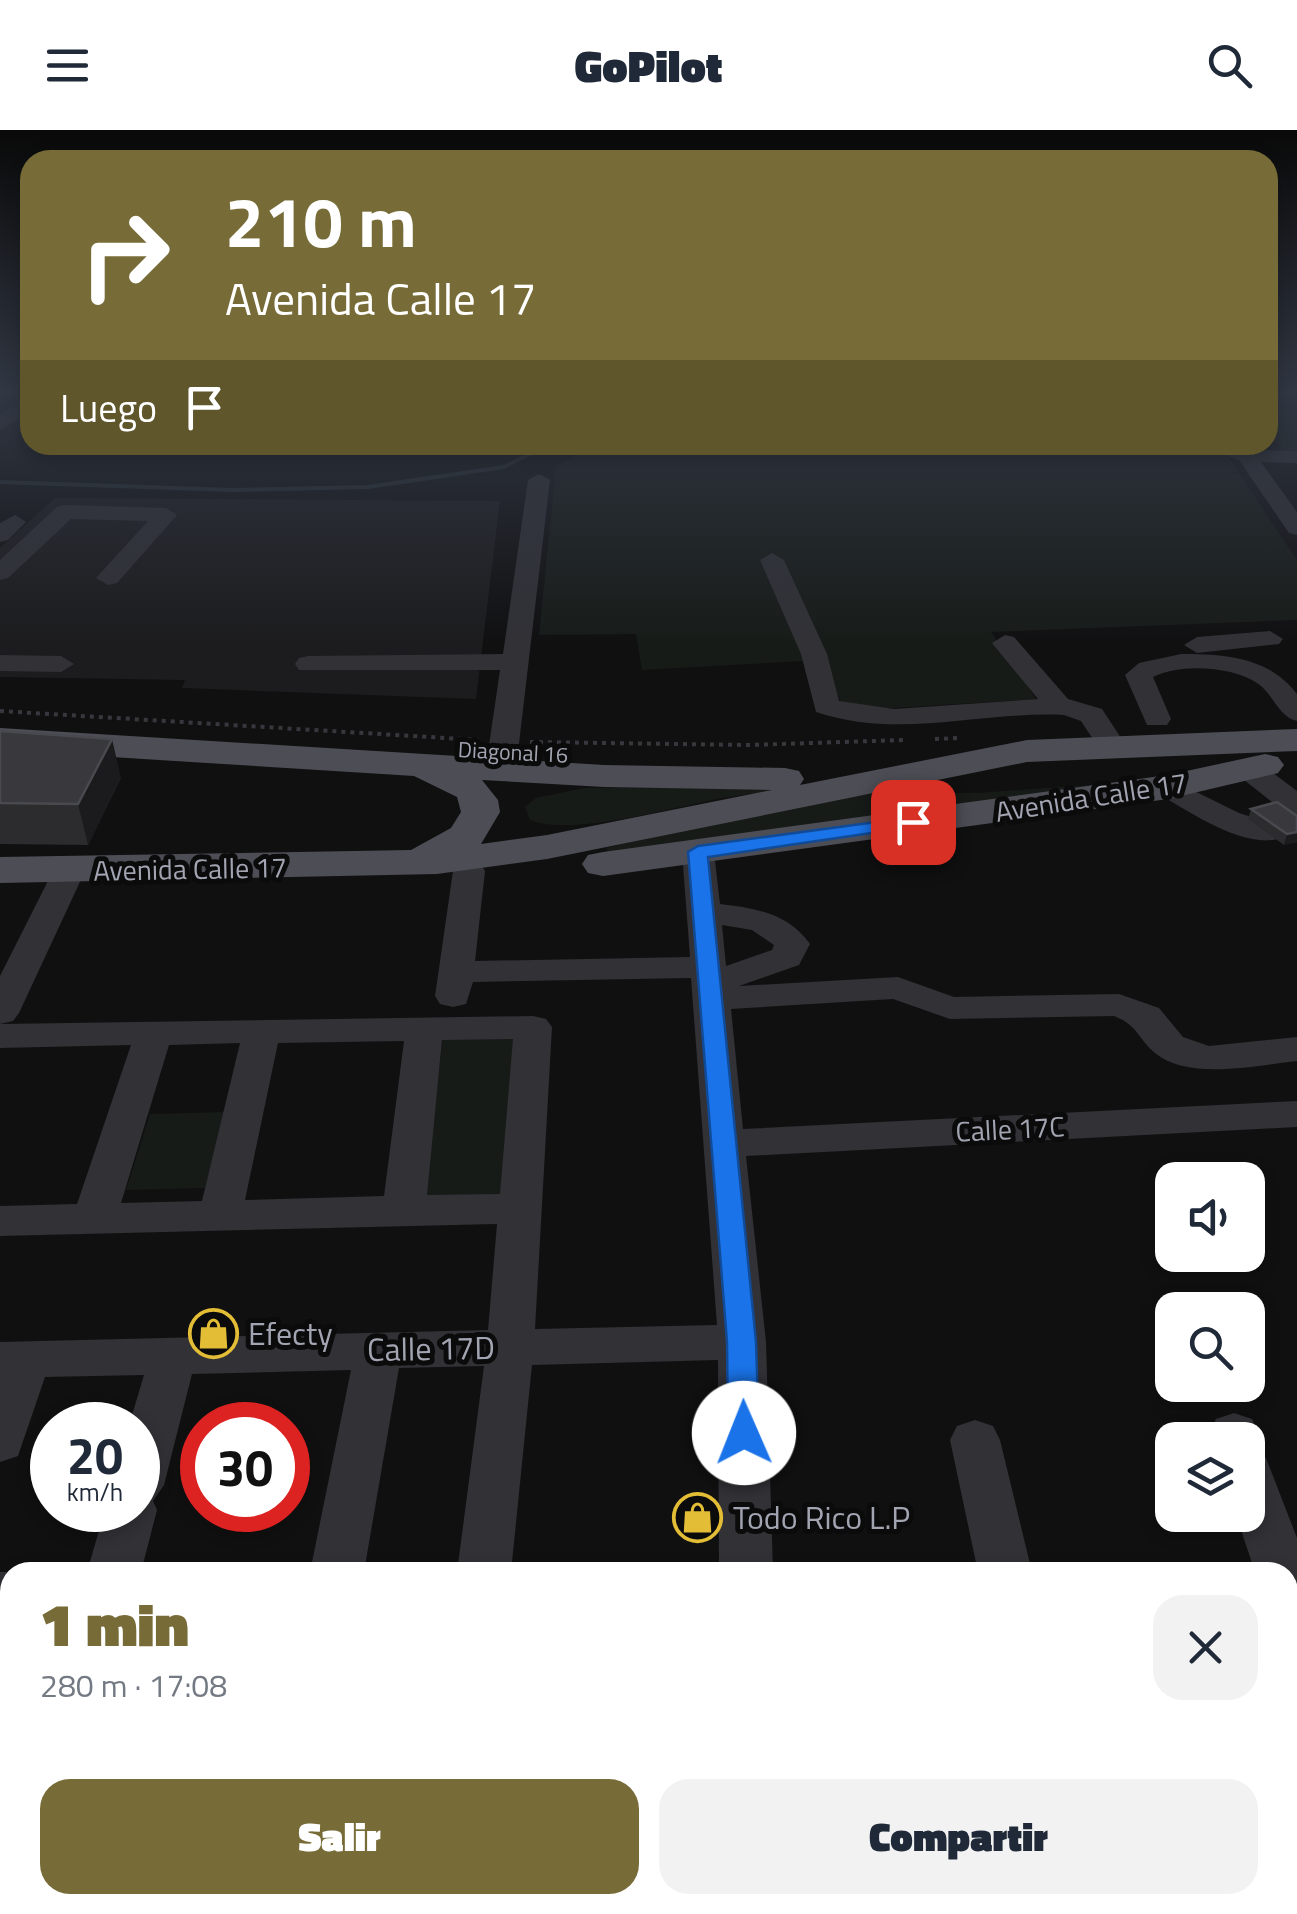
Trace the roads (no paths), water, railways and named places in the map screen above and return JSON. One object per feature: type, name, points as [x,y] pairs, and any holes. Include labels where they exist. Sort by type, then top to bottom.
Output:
[{"type":"main road","name":"Avenida Calle 17","points":[[380,866],[469,872],[604,849],[878,781],[1028,751],[1112,747],[1295,715]]},
{"type":"main road","name":"Diagonal 16","points":[[0,720],[786,760],[1028,751]]},
{"type":"main road","name":"Diagonal 16","points":[[0,739],[604,776],[878,781]]},
{"type":"main road","points":[[380,866],[430,856],[454,846],[480,821],[483,807],[478,794],[465,783],[410,766]]},
{"type":"main road","name":"Avenida Calle 17","points":[[878,781],[1271,766]]},
{"type":"main road","name":"Avenida Calle 17","points":[[0,870],[380,866],[604,849],[698,852],[1168,787],[1271,766]]},
{"type":"main road","points":[[604,776],[552,782],[533,789],[520,798],[516,810],[520,820],[532,830],[604,849]]},
{"type":"street","points":[[1268,477],[1297,528]]},
{"type":"street","points":[[504,746],[539,480]]},
{"type":"street","points":[[0,574],[65,512],[166,514],[108,578]]},
{"type":"street","points":[[772,560],[814,654],[826,706],[855,715],[896,717],[1058,706],[1092,715],[1112,747]]},
{"type":"street","points":[[1156,664],[1149,654],[1158,649],[1270,639]]},
{"type":"street","points":[[1005,642],[1058,706]]},
{"type":"street","points":[[308,664],[515,662]]},
{"type":"street","points":[[0,663],[61,664]]},
{"type":"street","points":[[1157,719],[1138,675],[1156,664],[1220,663],[1241,667],[1269,678],[1295,715]]},
{"type":"street","points":[[1168,787],[1228,820],[1288,820],[1271,766]]},
{"type":"street","points":[[698,852],[742,1342],[746,1562]]},
{"type":"street","points":[[0,1013],[69,871]]},
{"type":"street","points":[[404,1211],[436,1028],[456,972],[469,872]]},
{"type":"street","points":[[704,912],[760,921],[785,933],[792,944],[786,957],[710,983]]},
{"type":"street","points":[[456,972],[898,988],[950,1008],[1119,1005],[1146,1016],[1169,1045],[1184,1052],[1209,1058],[1297,1049]]},
{"type":"street","points":[[0,1036],[533,1027],[510,1348],[485,1562]]},
{"type":"street","points":[[220,1216],[262,1031]]},
{"type":"street","points":[[94,1219],[154,1033]]},
{"type":"street","name":"Calle 17C","points":[[724,1144],[1297,1114]]},
{"type":"street","points":[[0,1221],[520,1208]]},
{"type":"street","name":"Calle 17D","points":[[13,1360],[742,1342]]},
{"type":"street","points":[[339,1562],[378,1351]]},
{"type":"street","points":[[160,1402],[172,1356]]},
{"type":"street","points":[[0,1442],[13,1360]]},
{"type":"street","points":[[975,1440],[1003,1562]]},
{"type":"street","points":[[1265,1525],[1278,1562]]},
{"type":"street","points":[[117,1562],[125,1532]]},
{"type":"waterway","points":[[0,482],[233,490],[368,487],[434,477]]},
{"type":"place","name":"Efecty","points":[[213,1334]]},
{"type":"place","name":"Todo Rico L.P","points":[[698,1518]]}]
